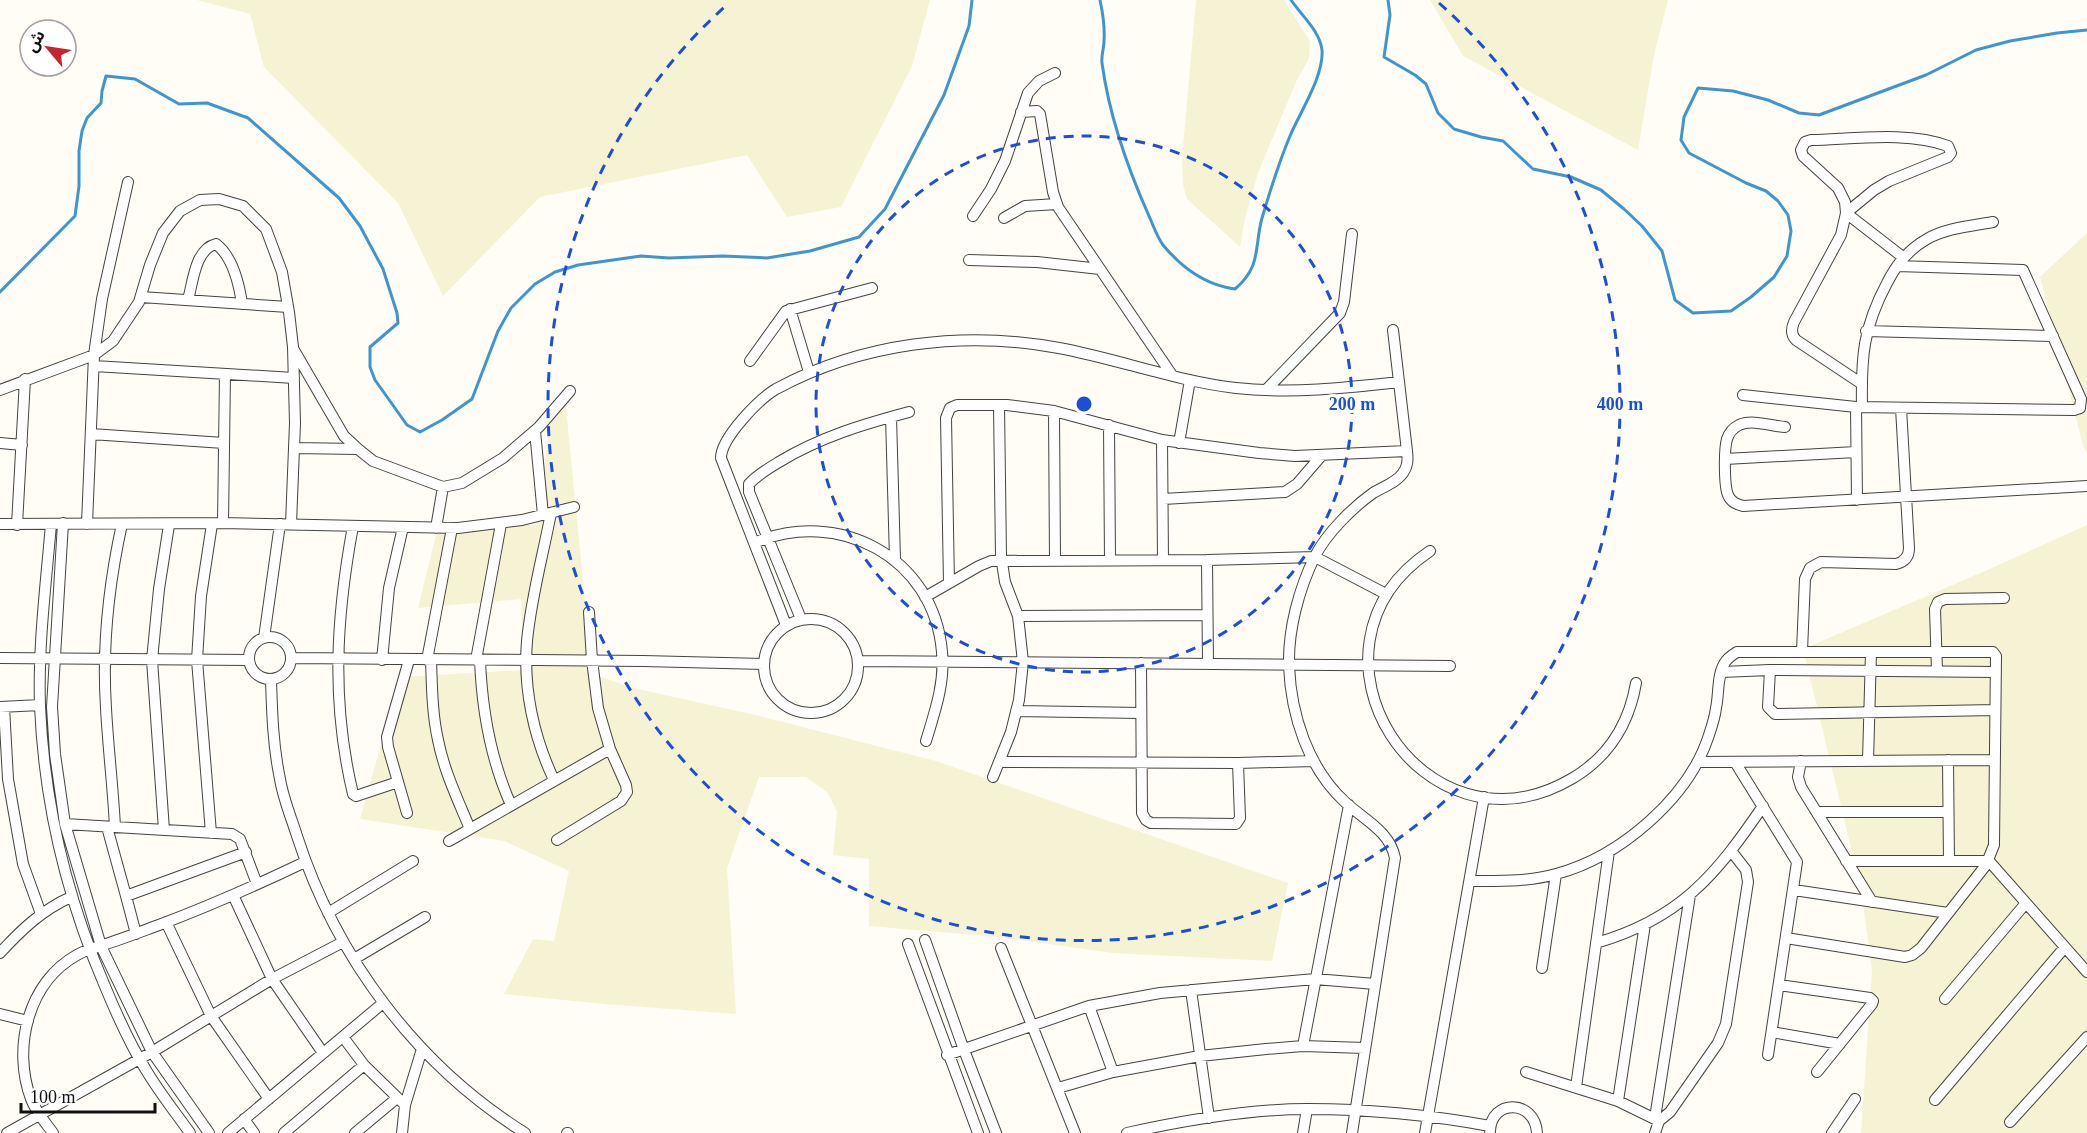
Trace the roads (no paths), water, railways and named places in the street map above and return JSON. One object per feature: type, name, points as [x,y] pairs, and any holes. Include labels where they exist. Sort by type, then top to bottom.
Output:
[{"type":"street","points":[[973,216],[999,174],[1010,148],[1025,99],[1035,84],[1055,73]]},
{"type":"street","points":[[1021,112],[1036,111],[1040,116],[1057,204],[1172,375]]},
{"type":"street","points":[[1846,213],[1889,181],[1948,157],[1951,153],[1950,148],[1946,144],[1897,138],[1811,140],[1805,142],[1802,147],[1803,156],[1838,188],[1845,202],[1846,213],[1841,235],[1794,322],[1792,332],[1796,340],[1862,384]]},
{"type":"street","points":[[87,524],[94,361],[102,298],[128,182]]},
{"type":"street","points":[[94,361],[113,341],[141,297],[150,265],[163,233],[180,211],[200,200],[219,200],[243,206],[266,229],[282,272],[288,307],[293,347],[294,448],[285,524],[264,638]]},
{"type":"street","points":[[1004,218],[1025,206],[1057,204]]},
{"type":"street","points":[[1743,395],[1859,407],[2077,410],[2082,405],[2025,272],[2021,269],[1900,262],[1846,213]]},
{"type":"street","points":[[1857,500],[1856,452],[1863,352],[1866,331],[1876,304],[1900,262],[1918,244],[1935,235],[1993,222]]},
{"type":"street","points":[[1266,390],[1340,313],[1344,302],[1352,234]]},
{"type":"street","points":[[188,300],[199,260],[209,246],[216,244],[224,250],[232,267],[240,289],[242,304]]},
{"type":"street","points":[[969,260],[1037,262],[1100,269]]},
{"type":"street","points":[[750,362],[780,316],[790,309],[872,288]]},
{"type":"street","points":[[141,297],[288,307]]},
{"type":"street","points":[[790,309],[809,372]]},
{"type":"street","points":[[1352,1133],[1395,858],[1387,838],[1349,805],[1326,781],[1314,760],[1298,723],[1289,665],[1298,604],[1315,557],[1350,512],[1373,493],[1402,475],[1408,463],[1393,330]]},
{"type":"street","points":[[1866,331],[2053,336]]},
{"type":"street","points":[[786,625],[721,458],[721,452],[725,443],[761,399],[809,372],[851,357],[895,347],[977,340],[1016,342],[1058,348],[1190,380],[1266,390],[1327,390],[1399,382]]},
{"type":"street","points":[[293,347],[344,436],[373,461],[443,487],[455,486],[469,480],[503,458],[535,432],[570,391]]},
{"type":"street","points":[[0,390],[25,379],[94,361],[225,374],[294,378]]},
{"type":"street","points":[[211,832],[197,660],[201,596],[218,524],[224,444],[225,374]]},
{"type":"street","points":[[17,525],[25,379]]},
{"type":"street","points":[[1179,443],[1190,380]]},
{"type":"street","points":[[949,583],[947,414],[950,408],[957,405],[999,405],[1054,411],[1162,440],[1259,453],[1295,456],[1407,452]]},
{"type":"street","points":[[993,777],[1016,711],[1023,662],[1018,616],[1005,582],[1001,561],[999,405]]},
{"type":"street","points":[[1802,651],[1805,579],[1810,568],[1821,562],[1896,564],[1903,561],[1909,552],[1901,408]]},
{"type":"street","points":[[801,619],[749,492],[750,482],[788,457],[820,440],[909,411]]},
{"type":"street","points":[[1054,411],[1055,561]]},
{"type":"street","points":[[891,417],[895,559]]},
{"type":"street","points":[[1785,428],[1751,423],[1740,424],[1728,436],[1725,446],[1727,492],[1731,500],[1738,505],[2087,486]]},
{"type":"street","points":[[1108,425],[1110,560]]},
{"type":"street","points":[[535,432],[547,514],[526,661],[533,721],[554,780]]},
{"type":"street","points":[[91,434],[224,444]]},
{"type":"street","points":[[1162,440],[1163,560]]},
{"type":"street","points":[[0,443],[22,445]]},
{"type":"street","points":[[294,448],[358,449]]},
{"type":"street","points":[[1725,459],[1856,452]]},
{"type":"street","points":[[1162,499],[1280,493],[1297,484],[1322,455]]},
{"type":"street","points":[[436,528],[443,487]]},
{"type":"street","points":[[0,524],[285,524],[452,528],[501,524],[574,507]]},
{"type":"street","points":[[51,524],[40,659],[40,705],[54,829],[71,897],[89,950],[111,1000],[140,1059],[190,1133]]},
{"type":"street","points":[[63,524],[52,707],[55,754],[65,824],[101,946],[152,1052],[209,1133]]},
{"type":"street","points":[[122,524],[116,548],[108,619],[106,706],[111,827],[136,934]]},
{"type":"street","points":[[501,524],[478,660],[488,741],[511,805]]},
{"type":"street","points":[[164,830],[152,660],[159,589],[169,525]]},
{"type":"street","points":[[353,526],[343,591],[337,659],[340,720],[345,758],[353,794],[359,797],[398,782]]},
{"type":"street","points":[[382,660],[389,588],[403,527]]},
{"type":"street","points":[[452,528],[429,660],[437,738],[450,781],[470,829]]},
{"type":"street","points":[[754,543],[768,537],[803,531],[828,532],[865,543],[895,559],[914,578],[938,628],[943,662],[939,695],[926,741]]},
{"type":"street","points":[[1430,550],[1411,565],[1386,594],[1373,627],[1369,666],[1371,692],[1379,717],[1399,749],[1417,767],[1438,781],[1462,792],[1484,797],[1512,798],[1536,794],[1561,785],[1583,772],[1601,757],[1616,738],[1632,706],[1636,683]]},
{"type":"street","points":[[925,597],[985,563],[1001,561],[1315,557],[1386,594]]},
{"type":"street","points":[[1207,560],[1208,664]]},
{"type":"street","points":[[1937,671],[1935,609],[1938,602],[1945,599],[2004,598]]},
{"type":"street","points":[[557,840],[621,801],[627,795],[627,785],[610,749],[598,708],[589,612]]},
{"type":"street","points":[[1018,616],[1207,615]]},
{"type":"street","points":[[801,619],[825,620],[839,627],[850,639],[858,662],[854,685],[845,699],[825,711],[808,713],[786,706],[774,696],[766,682],[764,664],[769,643],[786,625],[801,619]]},
{"type":"street","points":[[271,637],[284,642],[289,647],[291,658],[287,672],[271,679],[254,672],[249,660],[253,646],[264,638],[271,637]]},
{"type":"street","points":[[1783,651],[1783,670]]},
{"type":"street","points":[[1470,881],[1528,880],[1556,874],[1583,865],[1609,851],[1643,827],[1674,797],[1698,762],[1709,736],[1716,709],[1721,672],[1728,658],[1737,652],[1993,652],[1996,656],[1994,845],[1989,861],[1918,951],[1908,956],[1786,938]]},
{"type":"street","points":[[1868,761],[1871,652]]},
{"type":"street","points":[[0,658],[249,660]]},
{"type":"street","points":[[291,658],[592,660],[764,664]]},
{"type":"street","points":[[407,813],[387,737],[409,660]]},
{"type":"street","points":[[858,662],[1450,666]]},
{"type":"street","points":[[1141,663],[1142,813],[1148,822],[1233,824],[1238,822],[1240,818],[1238,763]]},
{"type":"street","points":[[1770,670],[1768,707],[1775,714],[1995,710]]},
{"type":"street","points":[[1721,672],[1783,670],[1996,672]]},
{"type":"street","points":[[271,679],[272,716],[280,780],[306,862],[343,942],[383,1003],[422,1049],[469,1094],[525,1133]]},
{"type":"street","points":[[40,705],[2,707],[8,779],[20,843],[24,864],[41,914]]},
{"type":"street","points":[[1016,711],[1141,713]]},
{"type":"street","points":[[449,841],[610,749]]},
{"type":"street","points":[[1000,762],[1238,763],[1314,760]]},
{"type":"street","points":[[1948,760],[1949,861]]},
{"type":"street","points":[[1698,762],[1995,760]]},
{"type":"street","points":[[1735,762],[1796,858],[1798,866],[1768,1055]]},
{"type":"street","points":[[1801,762],[1798,772],[1799,782],[1872,902]]},
{"type":"street","points":[[1425,1133],[1484,797]]},
{"type":"street","points":[[1303,1046],[1349,805]]},
{"type":"street","points":[[1596,943],[1622,935],[1645,924],[1690,895],[1732,852],[1763,806]]},
{"type":"street","points":[[1817,813],[1948,812]]},
{"type":"street","points":[[65,824],[227,833],[237,837],[246,852],[257,884]]},
{"type":"street","points":[[1576,1087],[1609,851]]},
{"type":"street","points":[[126,896],[246,852]]},
{"type":"street","points":[[1657,1120],[1670,1112],[1712,1052],[1726,1024],[1748,882],[1746,870],[1732,852]]},
{"type":"street","points":[[328,913],[413,861]]},
{"type":"street","points":[[1846,861],[1989,861],[2087,972]]},
{"type":"street","points":[[53,1133],[38,1114],[30,1097],[24,1070],[24,1044],[28,1021],[33,1003],[47,981],[77,954],[166,922],[306,862]]},
{"type":"street","points":[[1542,968],[1556,874]]},
{"type":"street","points":[[1794,890],[1948,914]]},
{"type":"street","points":[[233,895],[272,979],[323,1053]]},
{"type":"street","points":[[1655,1133],[1690,895]]},
{"type":"street","points":[[0,953],[41,914],[71,897]]},
{"type":"street","points":[[1946,999],[2026,903]]},
{"type":"street","points":[[354,959],[425,917]]},
{"type":"street","points":[[166,922],[211,1016],[269,1099]]},
{"type":"street","points":[[1618,1101],[1645,924]]},
{"type":"street","points":[[924,940],[996,1133]]},
{"type":"street","points":[[7,1133],[140,1059],[272,979],[343,942]]},
{"type":"street","points":[[908,944],[947,1055],[978,1133]]},
{"type":"street","points":[[1935,1100],[2065,947]]},
{"type":"street","points":[[1001,948],[1075,1133]]},
{"type":"street","points":[[947,1055],[1089,1006],[1160,993],[1315,979],[1374,984]]},
{"type":"street","points":[[1779,985],[1872,1000],[1872,1004],[1817,1072]]},
{"type":"street","points":[[1191,990],[1209,1118]]},
{"type":"street","points":[[228,1133],[383,1003]]},
{"type":"street","points":[[1089,1006],[1113,1072]]},
{"type":"street","points":[[0,1014],[28,1021]]},
{"type":"street","points":[[1772,1032],[1840,1044]]},
{"type":"street","points":[[343,1036],[364,1065],[401,1102]]},
{"type":"street","points":[[2010,1122],[2087,1037]]},
{"type":"street","points":[[1058,1088],[1113,1072],[1200,1056],[1303,1046],[1365,1048]]},
{"type":"street","points":[[402,1133],[401,1102],[422,1049]]},
{"type":"street","points":[[284,1133],[364,1065]]},
{"type":"street","points":[[1526,1072],[1618,1101],[1657,1120]]},
{"type":"street","points":[[1832,1133],[1855,1099]]},
{"type":"street","points":[[355,1133],[401,1102]]},
{"type":"street","points":[[1303,1133],[1307,1108]]},
{"type":"street","points":[[1127,1133],[1209,1118],[1307,1108],[1428,1115],[1490,1130],[1497,1113],[1504,1109],[1521,1108],[1533,1118],[1537,1133]]},
{"type":"street","points":[[244,1119],[255,1133]]},
{"type":"waterway","points":[[0,292],[75,216],[82,131],[87,118],[101,103],[106,76],[135,79],[179,104],[207,103],[248,118],[339,198],[360,226],[383,269],[397,313],[398,323],[370,347],[370,367],[375,380],[407,425],[420,432],[472,399],[498,331],[511,308],[535,284],[555,272],[578,265],[641,256],[767,258],[810,251],[859,237],[885,209],[944,95],[969,26],[972,0]]},
{"type":"waterway","points":[[1100,0],[1104,31],[1102,63],[1109,102],[1127,161],[1157,235],[1170,253],[1186,268],[1214,284],[1235,289],[1244,281],[1253,264],[1262,218],[1275,177],[1322,60],[1321,43],[1318,36],[1291,0]]},
{"type":"waterway","points":[[1388,0],[1390,15],[1384,57],[1426,84],[1438,113],[1454,129],[1503,141],[1533,169],[1571,177],[1601,190],[1642,226],[1662,251],[1675,300],[1693,313],[1731,311],[1751,297],[1774,277],[1787,256],[1791,231],[1788,215],[1778,201],[1766,191],[1689,153],[1681,140],[1684,117],[1698,88],[1733,91],[1768,100],[1799,113],[1819,115],[1926,75],[1976,50],[2010,41],[2087,30]]}]
